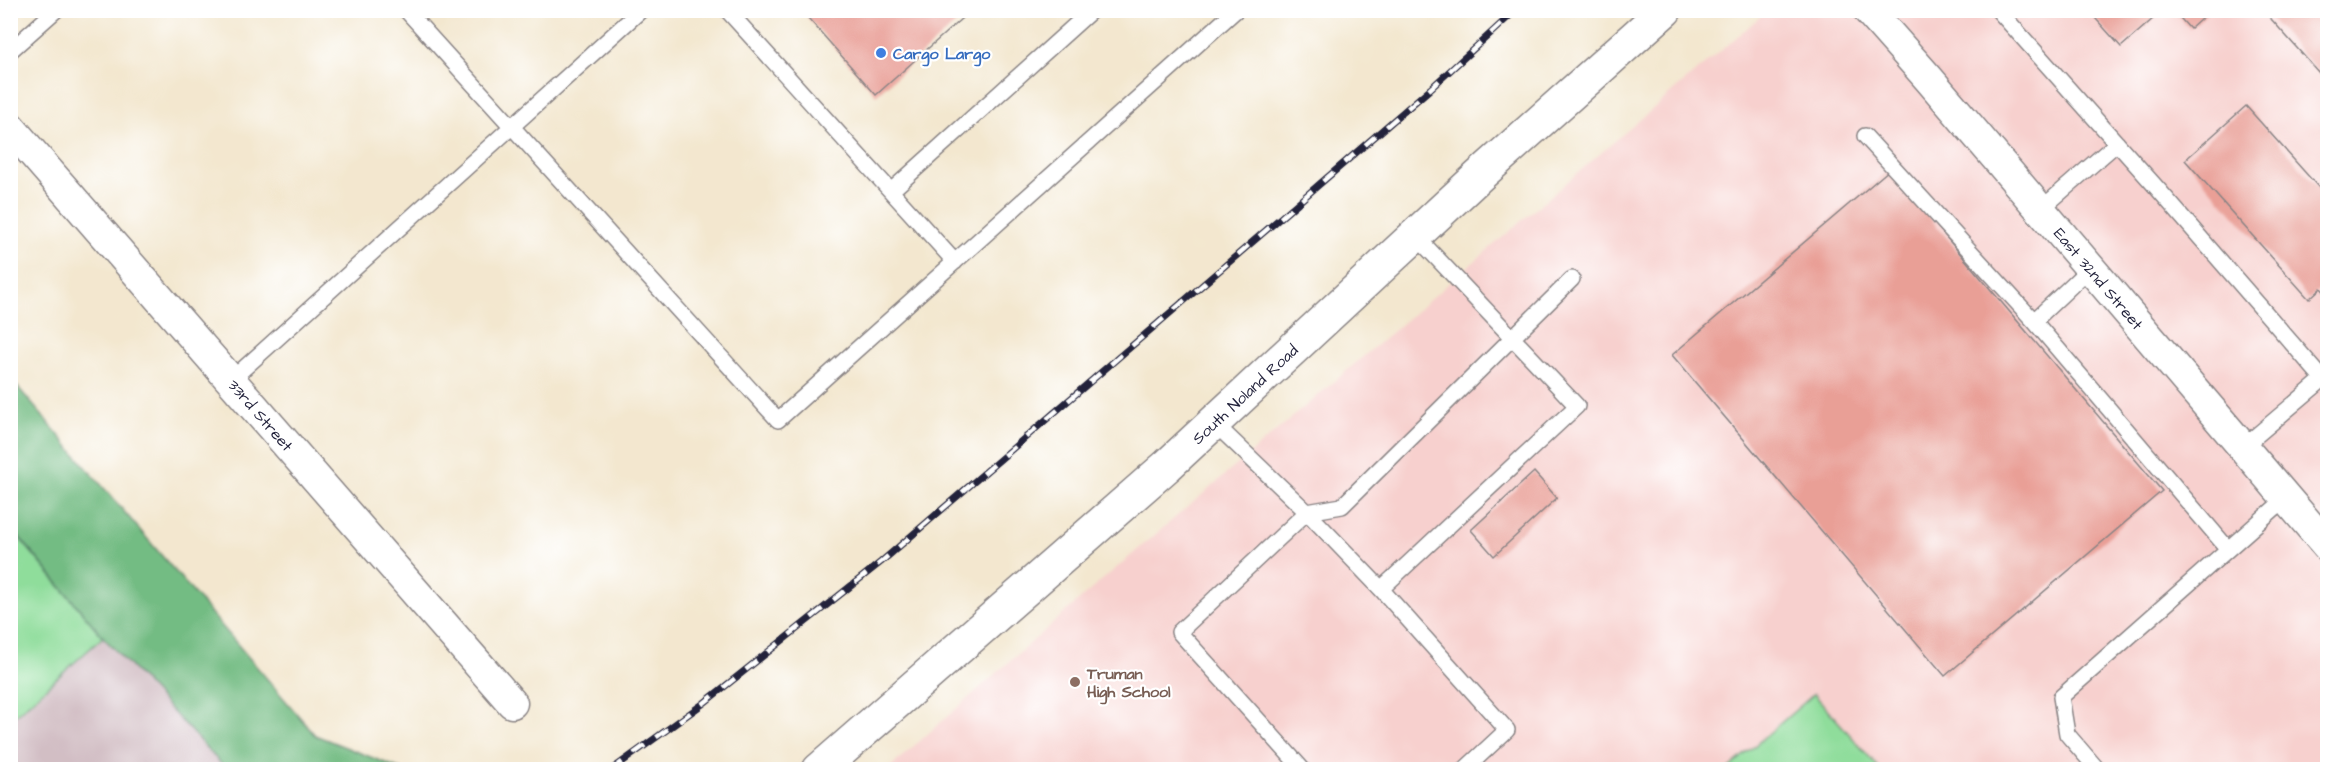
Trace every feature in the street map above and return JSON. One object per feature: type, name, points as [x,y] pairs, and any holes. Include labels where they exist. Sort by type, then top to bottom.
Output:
[{"type":"main road","name":"South Noland Road","points":[[819,770],[1214,423],[1415,235],[1665,10]]},
{"type":"street","name":"East 32nd Street","points":[[1868,10],[2328,547]]},
{"type":"street","name":"33rd Street","points":[[10,127],[512,703]]},
{"type":"lane","points":[[10,51],[56,10]]},
{"type":"lane","points":[[406,10],[778,420],[1236,10]]},
{"type":"lane","points":[[231,380],[641,10]]},
{"type":"lane","points":[[727,10],[955,262]]},
{"type":"lane","points":[[891,191],[1092,10]]},
{"type":"lane","points":[[1998,10],[2325,377],[2243,447]]},
{"type":"lane","points":[[1865,136],[2034,321],[2228,549]]},
{"type":"lane","points":[[2040,210],[2117,143]]},
{"type":"lane","points":[[1381,589],[1577,406],[1511,339],[1415,235]]},
{"type":"lane","points":[[2034,321],[2090,268]]},
{"type":"lane","points":[[1304,770],[1179,632],[1307,512],[1342,506],[1572,279]]},
{"type":"lane","points":[[1214,423],[1307,512],[1381,589],[1508,730],[1464,770]]},
{"type":"lane","points":[[2098,770],[2067,734],[2061,697],[2286,498]]},
{"type":"shaded area","points":[[1767,11],[2327,11],[2327,769],[887,770],[1086,594]]},
{"type":"shaded area","points":[[103,637],[226,769],[11,769],[11,719]]},
{"type":"green space","points":[[10,378],[315,735],[401,769],[226,769],[103,637],[11,527]]},
{"type":"green space","points":[[10,527],[103,637],[11,719],[10,719]]},
{"type":"green space","points":[[1814,694],[1880,769],[1728,769]]},
{"type":"building","name":"Cargo Largo","points":[[801,10],[971,10],[876,95]]},
{"type":"building","points":[[2088,10],[2163,10],[2121,47]]},
{"type":"building","points":[[2173,10],[2211,10],[2190,29]]},
{"type":"building","points":[[2263,10],[2328,10],[2328,83]]},
{"type":"building","points":[[2246,106],[2328,198],[2328,296],[2321,288],[2309,299],[2185,160]]},
{"type":"building","points":[[1889,170],[2162,491],[1945,676],[1672,355]]},
{"type":"building","points":[[1534,472],[1557,498],[1494,556],[1471,530]]},
{"type":"railway","points":[[611,770],[704,703],[881,562],[1430,89],[1516,10]]},
{"type":"place","name":"Cargo Largo","points":[[881,53]]},
{"type":"place","name":"Truman High School","points":[[1075,682]]}]
